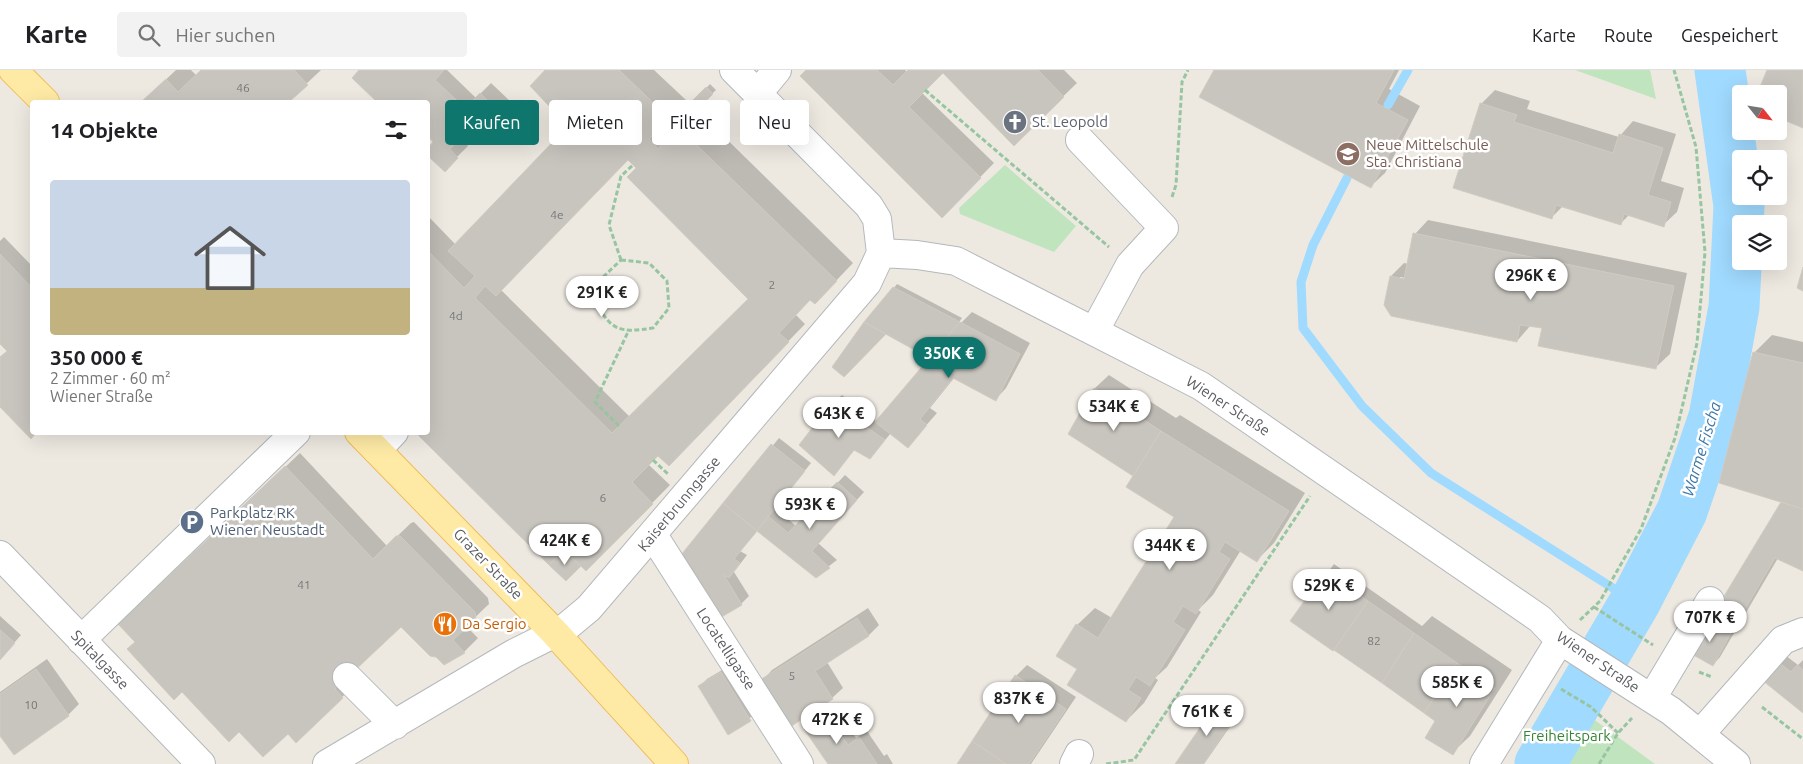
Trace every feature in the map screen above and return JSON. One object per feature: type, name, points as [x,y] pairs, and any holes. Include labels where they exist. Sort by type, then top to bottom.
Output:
[{"type":"main road","points":[[13,70],[43,100]]},
{"type":"main road","name":"Grazer Straße","points":[[377,438],[674,764]]},
{"type":"street","points":[[734,70],[869,206],[877,219],[881,253]]},
{"type":"street","points":[[758,93],[778,70]]},
{"type":"street","points":[[1080,140],[1164,228],[1130,265],[1094,330]]},
{"type":"street","name":"Wiener Straße","points":[[881,253],[917,255],[956,261],[1201,386],[1540,620],[1560,640],[1652,698],[1701,733],[1736,764]]},
{"type":"street","name":"Kaiserbrunngasse","points":[[327,764],[513,654],[555,633],[589,608],[867,283],[881,253]]},
{"type":"street","points":[[81,640],[198,538],[293,435]]},
{"type":"street","name":"Locatelligasse","points":[[653,535],[798,764]]},
{"type":"street","name":"Spitalgasse","points":[[0,555],[201,764]]},
{"type":"street","points":[[1652,698],[1710,601]]},
{"type":"street","points":[[1701,733],[1784,640],[1803,632]]},
{"type":"street","points":[[1484,764],[1560,640]]},
{"type":"street","points":[[348,677],[395,725]]},
{"type":"path","points":[[1164,228],[1176,185],[1182,82],[1188,70]]},
{"type":"path","points":[[1600,601],[1641,529],[1675,438],[1697,343],[1706,252],[1696,147],[1674,70]]},
{"type":"path","points":[[925,90],[1130,265]]},
{"type":"path","points":[[730,101],[758,93]]},
{"type":"path","points":[[621,260],[609,225],[621,176],[633,165]]},
{"type":"path","points":[[621,260],[649,263],[668,281],[669,308],[653,328],[628,332],[606,321],[596,302],[602,278],[621,260]]},
{"type":"path","points":[[619,426],[595,402],[628,332]]},
{"type":"path","points":[[1105,764],[1134,760],[1326,472]]},
{"type":"path","points":[[1594,607],[1632,633]]},
{"type":"path","points":[[1739,689],[1803,739]]},
{"type":"path","points":[[1564,691],[1591,707],[1618,732]]},
{"type":"path","points":[[1599,764],[1618,732],[1652,698]]},
{"type":"green space","points":[[1575,70],[1650,70],[1656,99]]},
{"type":"green space","points":[[1005,165],[1076,226],[1054,252],[960,214],[959,208]]},
{"type":"green space","name":"Freiheitspark","points":[[1559,694],[1655,764],[1517,764]]},
{"type":"building","points":[[201,70],[294,70],[308,85],[291,100],[143,100],[166,79],[178,92]]},
{"type":"building","points":[[359,70],[444,70],[435,80],[456,100],[445,100],[445,145],[454,145],[450,149],[458,158],[445,172],[430,158],[430,146],[433,142],[430,138],[430,100],[375,100],[352,78]]},
{"type":"building","points":[[545,70],[619,70],[652,102],[652,136],[649,139],[652,145],[658,149],[662,145],[697,145],[837,281],[815,304],[810,300],[779,333],[789,342],[669,466],[658,456],[632,482],[653,504],[586,571],[564,550],[549,565],[418,435],[430,435],[430,253],[464,288],[475,276],[448,251],[550,145],[642,145],[642,100],[549,100],[549,106],[530,86]],"holes":[[[628,160],[636,168],[627,177],[748,299],[612,433],[475,298],[485,286],[496,296]]]},
{"type":"building","points":[[806,70],[877,70],[893,85],[908,70],[940,70],[943,73],[909,107],[981,178],[942,218],[800,76]]},
{"type":"building","name":"St. Leopold","points":[[940,70],[1038,70],[1064,97],[1014,146]]},
{"type":"building","name":"Neue Mittelschule Sta. Christiana","points":[[1214,70],[1394,70],[1376,103],[1408,120],[1371,188],[1199,97]]},
{"type":"building","points":[[1767,70],[1803,70],[1803,128],[1788,122],[1788,85],[1761,85]]},
{"type":"building","points":[[706,87],[713,94],[707,100],[693,100]]},
{"type":"building","points":[[480,93],[487,100],[473,100]]},
{"type":"building","points":[[1480,103],[1517,115],[1514,122],[1613,153],[1619,134],[1663,148],[1648,195],[1671,202],[1664,227],[1624,214],[1621,225],[1556,205],[1552,219],[1453,188]]},
{"type":"building","points":[[1413,233],[1674,286],[1656,369],[1538,346],[1542,328],[1520,325],[1517,342],[1391,316],[1384,305],[1390,276],[1404,279]]},
{"type":"building","points":[[0,254],[30,286],[30,435],[34,435],[31,439],[0,407],[0,357],[7,351],[0,344]]},
{"type":"building","points":[[1803,267],[1803,291],[1797,288]]},
{"type":"building","points":[[893,287],[960,322],[929,358],[864,322]]},
{"type":"building","points":[[864,322],[886,334],[844,377],[832,367]]},
{"type":"building","points":[[960,322],[1020,354],[996,401],[953,378],[920,419],[927,425],[908,448],[875,422]]},
{"type":"building","points":[[1753,352],[1803,363],[1803,509],[1719,483]]},
{"type":"building","points":[[1094,388],[1161,431],[1133,476],[1068,434]]},
{"type":"building","points":[[833,401],[845,412],[885,440],[870,459],[854,450],[834,476],[799,445]]},
{"type":"building","points":[[1161,431],[1289,511],[1257,562],[1225,542],[1219,552],[1230,559],[1196,614],[1183,606],[1173,622],[1185,630],[1150,686],[1136,677],[1128,690],[1141,698],[1126,722],[1067,685],[1077,669],[1056,656],[1076,624],[1098,638],[1174,517],[1126,487]]},
{"type":"building","points":[[771,444],[805,471],[757,531],[723,503]]},
{"type":"building","points":[[285,466],[373,559],[396,536],[400,536],[475,612],[476,619],[453,640],[465,653],[444,665],[436,657],[430,656],[401,627],[335,689],[343,698],[296,743],[288,734],[263,757],[239,732],[229,742],[182,692],[174,700],[127,649],[135,642],[118,624]]},
{"type":"building","points":[[837,482],[857,500],[812,551],[830,568],[816,578],[757,531],[768,516],[788,533]]},
{"type":"building","points":[[1781,502],[1803,509],[1803,571],[1775,558],[1731,633],[1709,621]]},
{"type":"building","points":[[723,503],[757,531],[734,559],[740,563],[729,578],[724,575],[742,605],[718,619],[681,555]]},
{"type":"building","points":[[564,550],[581,566],[566,581],[549,565]]},
{"type":"building","points":[[1326,571],[1368,601],[1333,651],[1290,621]]},
{"type":"building","points":[[1368,601],[1414,633],[1382,683],[1334,650]]},
{"type":"building","points":[[857,618],[869,636],[815,671],[833,699],[790,727],[760,680]]},
{"type":"building","points":[[1709,621],[1731,633],[1713,666],[1688,652]]},
{"type":"building","points":[[0,630],[15,643],[0,660]]},
{"type":"building","points":[[1414,633],[1457,663],[1424,713],[1382,683]]},
{"type":"building","points":[[1777,661],[1791,672],[1797,665],[1803,670],[1803,713],[1762,680]]},
{"type":"building","points":[[1457,663],[1495,688],[1453,755],[1425,738],[1435,721],[1424,713]]},
{"type":"building","points":[[36,669],[69,716],[14,755],[0,736],[0,694]]},
{"type":"building","points":[[721,672],[751,721],[728,735],[698,686]]},
{"type":"building","points":[[1015,675],[1066,709],[1029,764],[1006,764],[972,741]]},
{"type":"building","points":[[1217,703],[1236,716],[1203,764],[1175,764]]},
{"type":"building","points":[[827,714],[848,745],[859,737],[877,764],[828,764],[804,729]]},
{"type":"building","points":[[972,741],[1006,764],[957,764]]},
{"type":"waterway","points":[[1388,105],[1408,70]]},
{"type":"waterway","name":"Warme Fischa","points":[[1540,764],[1635,602],[1682,511],[1714,417],[1734,307],[1739,206],[1720,70]]},
{"type":"waterway","points":[[1347,178],[1313,245],[1301,282],[1303,328],[1362,406],[1431,473],[1635,602]]},
{"type":"place","name":"St. Leopold","points":[[1015,122]]},
{"type":"place","name":"Neue Mittelschule Sta. Christiana","points":[[1348,154]]},
{"type":"place","name":"Parkplatz RK Wiener Neustadt","points":[[192,522]]},
{"type":"place","name":"Da Sergio","points":[[445,624]]}]
